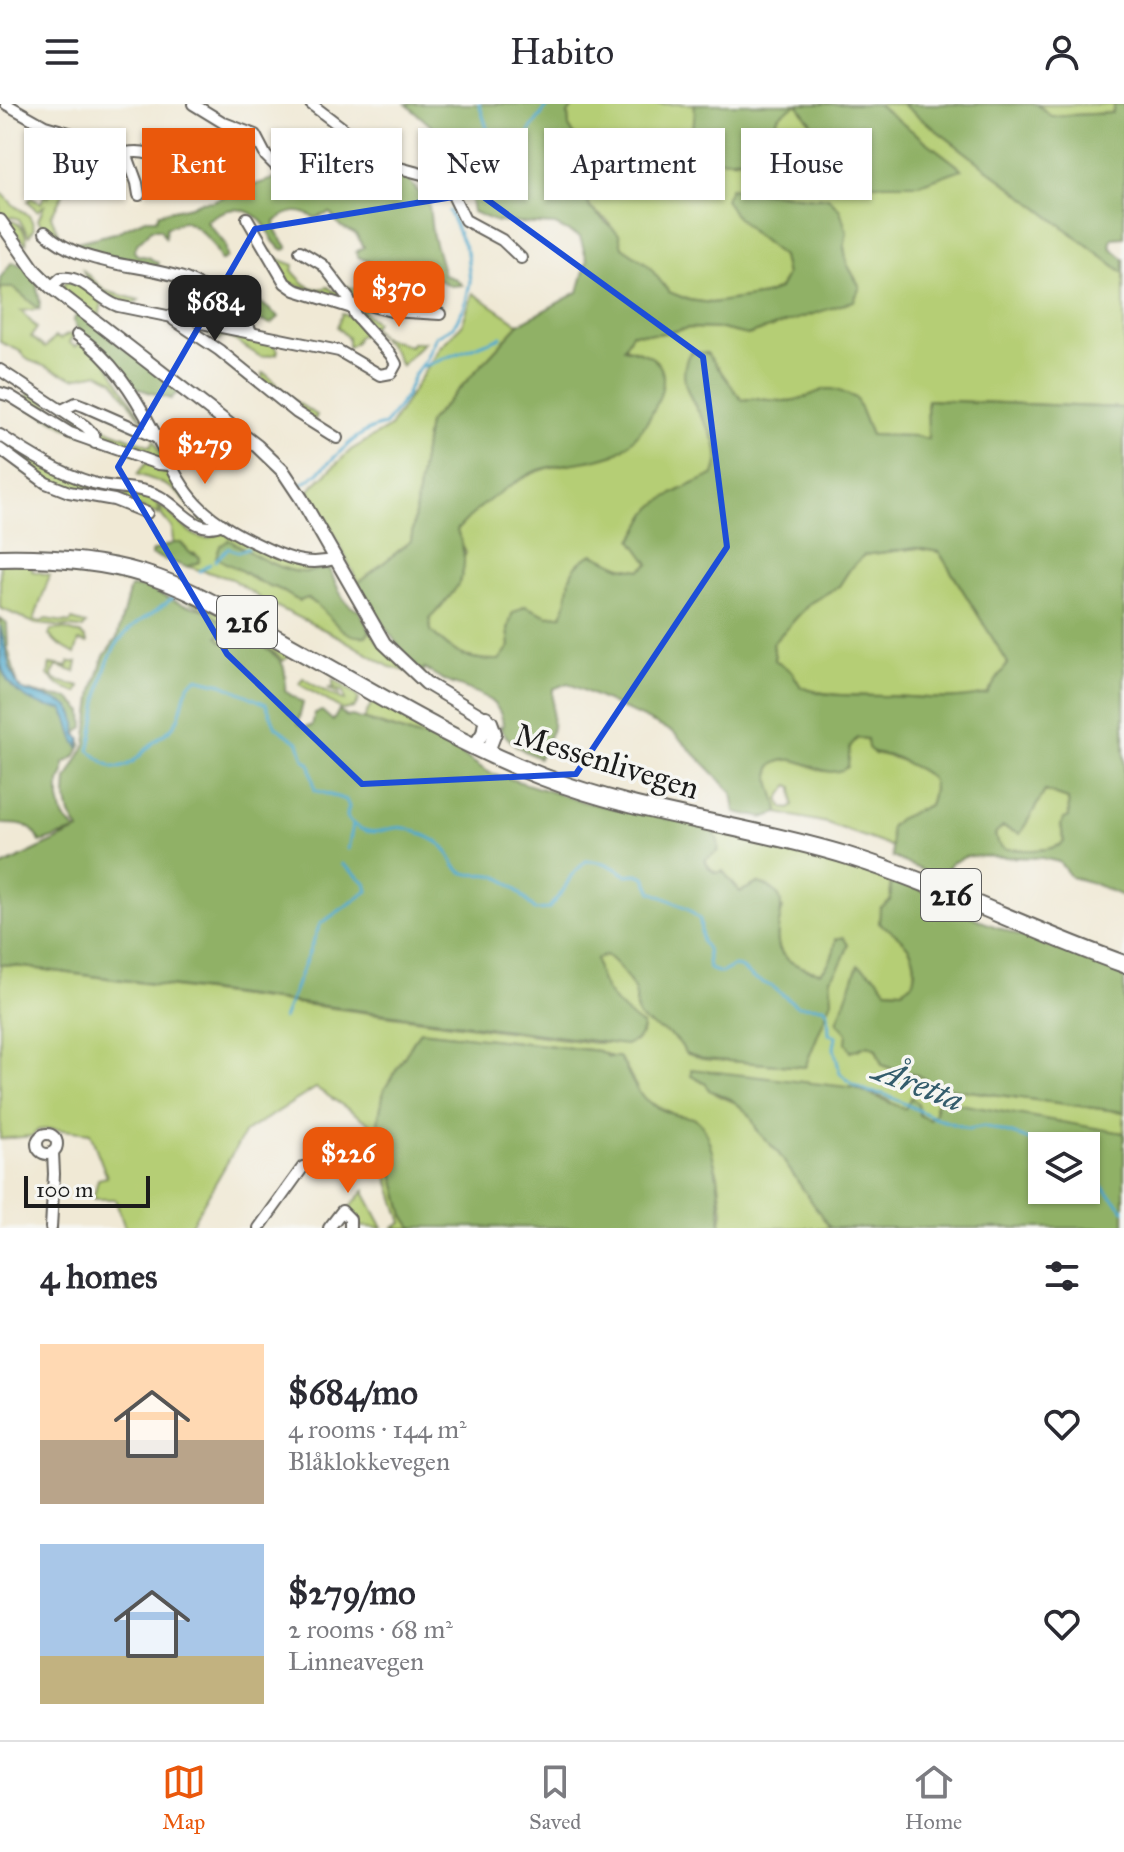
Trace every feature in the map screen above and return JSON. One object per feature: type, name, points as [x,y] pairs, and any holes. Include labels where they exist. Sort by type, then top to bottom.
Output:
[{"type":"main road","name":"Messenlivegen","points":[[0,558],[86,562],[127,570],[171,584],[217,606],[480,751],[546,778],[595,794],[793,840],[871,863],[1124,964]]},
{"type":"street","points":[[6,104],[52,128]]},
{"type":"street","points":[[193,104],[217,120],[255,135],[271,161]]},
{"type":"street","points":[[311,104],[392,166],[437,178],[450,189],[465,220],[502,240],[521,258]]},
{"type":"street","points":[[139,195],[126,153],[142,152]]},
{"type":"street","points":[[247,218],[285,283],[295,290],[352,308],[360,303],[391,311],[440,314]]},
{"type":"street","points":[[0,221],[35,271],[51,287],[272,459],[301,498],[377,632],[393,653],[426,683],[486,717],[494,727],[495,733],[480,751]]},
{"type":"street","points":[[45,232],[55,242],[78,252],[188,280],[206,289],[242,316],[252,333]]},
{"type":"street","points":[[51,287],[61,278],[74,278],[111,303],[339,351],[380,375],[391,373],[395,369],[394,359],[371,335],[323,265],[300,251]]},
{"type":"street","points":[[170,317],[219,350],[297,413],[337,438]]},
{"type":"street","points":[[77,335],[106,357],[118,372],[170,465],[195,502],[250,541],[299,561],[317,564],[335,559]]},
{"type":"street","points":[[0,370],[64,409],[91,431],[95,443]]},
{"type":"street","points":[[0,385],[5,394],[52,424],[95,443],[158,464],[170,465]]},
{"type":"street","points":[[64,409],[76,403],[157,438]]},
{"type":"street","points":[[0,435],[64,472],[91,482],[155,493],[200,526],[212,528],[222,524]]},
{"type":"street","points":[[0,449],[46,483],[69,492],[114,500],[147,513]]},
{"type":"street","points":[[114,500],[128,488]]},
{"type":"street","points":[[51,1228],[53,1152]]},
{"type":"street","points":[[259,1228],[303,1167]]},
{"type":"street","points":[[329,1228],[342,1211],[350,1219],[350,1228]]},
{"type":"highlighted area","points":[[478,193],[703,357],[727,547],[576,774],[362,784],[227,654],[118,467],[255,229]]},
{"type":"green space","points":[[406,104],[575,104],[568,114],[570,128],[544,128],[544,200],[587,200],[590,208],[619,234],[622,247],[647,264],[669,292],[689,300],[711,303],[765,295],[779,289],[786,275],[782,256],[734,214],[725,199],[730,188],[741,189],[741,200],[831,200],[840,210],[847,232],[844,247],[847,264],[860,287],[854,301],[747,335],[721,329],[690,328],[658,334],[632,333],[624,348],[655,359],[663,378],[657,403],[633,440],[623,449],[603,458],[545,468],[524,477],[497,495],[457,530],[464,568],[456,588],[430,618],[431,631],[462,654],[478,659],[499,660],[510,646],[508,629],[512,614],[525,606],[548,616],[562,615],[572,573],[582,560],[593,554],[621,567],[640,570],[649,564],[632,540],[648,513],[669,496],[714,474],[717,457],[715,442],[685,384],[684,369],[690,352],[707,353],[742,400],[788,401],[829,389],[856,398],[871,435],[928,439],[927,400],[1124,408],[1124,897],[1071,877],[1059,862],[1042,858],[967,856],[951,863],[942,879],[892,857],[890,827],[898,819],[929,805],[933,784],[928,775],[918,769],[895,757],[871,751],[867,739],[857,738],[850,747],[848,767],[838,771],[819,769],[792,760],[771,766],[770,781],[778,813],[763,818],[735,812],[732,792],[673,732],[568,683],[553,689],[552,731],[539,758],[507,737],[499,726],[503,727],[502,717],[493,703],[424,668],[423,673],[413,663],[387,630],[358,583],[411,541],[428,423],[519,324],[578,292],[587,260],[580,237],[555,225],[497,222],[473,212],[471,200],[528,200],[528,128],[433,128]],"holes":[[[917,548],[939,552],[1008,663],[987,694],[948,698],[822,693],[801,687],[792,672],[775,660],[773,643],[810,603],[839,586],[864,555]],[[1045,791],[1068,799],[1069,817],[1061,825],[1064,842],[1058,846],[1036,850],[1005,849],[997,843],[995,834],[1003,827],[1020,834]]]},
{"type":"green space","points":[[575,104],[694,104],[696,118],[693,128],[570,128],[568,114]]},
{"type":"green space","points":[[694,104],[797,104],[779,115],[772,128],[741,128],[741,158],[729,160],[725,160],[725,128],[694,128]]},
{"type":"green space","points":[[797,104],[814,128],[773,128],[779,115]]},
{"type":"green space","points":[[797,104],[877,104],[962,169],[920,184],[872,184],[872,128],[815,128]]},
{"type":"green space","points":[[877,104],[902,104],[1124,273],[1124,408],[927,400],[929,439],[871,435],[856,399],[844,393],[829,389],[788,401],[742,400],[718,366],[686,380],[694,405],[717,448],[715,474],[669,496],[648,513],[632,540],[649,563],[640,570],[621,567],[593,554],[567,592],[567,604],[562,615],[548,616],[508,629],[510,646],[500,660],[479,659],[454,651],[431,631],[430,618],[440,608],[466,553],[456,530],[486,502],[523,478],[548,468],[615,454],[663,385],[659,368],[651,358],[624,347],[632,333],[658,334],[690,328],[721,329],[748,335],[818,312],[860,287],[847,264],[844,247],[847,232],[840,211],[831,200],[872,200],[872,156],[961,169]]},
{"type":"green space","points":[[902,104],[1037,104],[1051,116],[1112,113],[1115,104],[1124,104],[1124,237],[1112,238],[1110,247],[1124,259],[1124,273]]},
{"type":"green space","points":[[1115,104],[1112,113],[1051,116],[1037,105]]},
{"type":"green space","points":[[725,157],[731,161],[741,159],[741,200],[779,200],[751,231],[782,256],[786,275],[779,289],[765,295],[711,303],[689,300],[669,292],[647,264],[622,247],[608,221],[590,208],[587,200],[725,200]]},
{"type":"green space","points":[[402,169],[410,173],[418,200],[425,200],[429,205],[432,233],[444,275],[462,285],[451,286],[437,279],[403,276],[358,257],[356,252],[364,247],[356,234],[340,226],[330,213],[315,218],[294,212],[275,222],[276,231],[288,248],[284,250],[275,244],[264,224],[247,211],[233,209],[220,213],[206,221],[225,244],[227,257],[221,261],[206,237],[183,221],[166,228],[165,237],[160,229],[152,229],[137,244],[134,251],[137,255],[158,263],[157,267],[77,249],[73,243],[115,233],[145,219],[156,219],[159,213],[199,202],[255,200],[255,185],[271,180],[271,200],[402,200]]},
{"type":"green space","points":[[0,192],[32,221],[34,229],[29,236],[19,219],[6,219],[8,223],[12,221],[21,227],[26,244],[0,216]]},
{"type":"green space","points":[[42,200],[60,200],[51,216],[62,242],[38,220],[44,206],[37,211],[28,201],[41,203]]},
{"type":"green space","points":[[271,251],[278,259],[294,265],[292,270],[307,285],[337,290],[346,300],[289,283]]},
{"type":"green space","points":[[12,262],[25,266],[37,281],[39,309],[14,288],[0,290],[0,278]]},
{"type":"green space","points":[[83,270],[105,291],[139,300],[133,304],[102,293],[90,284]]},
{"type":"green space","points":[[66,281],[77,283],[102,302],[99,319],[62,289]]},
{"type":"green space","points":[[343,285],[392,300],[398,299],[414,309],[366,301]]},
{"type":"green space","points":[[241,287],[279,317],[271,324],[255,319],[221,292],[226,289],[237,296]]},
{"type":"green space","points":[[1,288],[14,288],[39,309],[21,311],[37,328],[31,337],[45,348],[55,337],[60,339],[69,334],[74,336],[69,342],[75,347],[83,341],[104,358],[150,431],[113,380],[99,373],[74,378],[28,360],[20,351],[0,342]]},
{"type":"green space","points":[[202,293],[227,309],[244,327],[239,328],[233,320],[208,312],[204,318],[198,319],[195,305]]},
{"type":"green space","points":[[473,293],[519,324],[428,423],[411,541],[358,583],[329,523],[308,491],[351,450],[390,427],[440,347],[462,325]]},
{"type":"green space","points":[[361,308],[365,308],[364,313],[376,322],[372,327],[381,337],[410,346],[424,342],[401,366],[393,350],[361,317]]},
{"type":"green space","points":[[78,313],[179,391],[171,399],[133,387],[80,333],[73,321]]},
{"type":"green space","points":[[342,314],[354,317],[367,334],[358,336],[355,343],[348,347],[348,338],[337,327]]},
{"type":"green space","points":[[194,325],[271,342],[278,350],[277,354],[261,357],[234,340],[222,336],[218,340]]},
{"type":"green space","points":[[262,373],[293,400],[317,415],[314,421],[262,379]]},
{"type":"green space","points":[[31,391],[91,435],[78,433],[43,415],[51,412],[41,414],[21,402],[24,398],[30,401],[31,398],[27,396]]},
{"type":"green space","points":[[70,409],[111,431],[151,446],[154,440],[166,463],[98,441]]},
{"type":"green space","points":[[9,443],[119,491],[118,494],[92,495],[51,483],[3,448]]},
{"type":"green space","points":[[146,463],[170,470],[211,523],[200,522],[200,515],[171,488],[137,474]]},
{"type":"green space","points":[[128,493],[148,499],[153,496],[152,501],[158,505],[159,515],[124,501],[123,497]]},
{"type":"green space","points":[[160,506],[202,538],[227,532],[328,568],[309,572],[289,570],[229,540],[236,559],[250,577],[300,601],[307,598],[323,609],[336,624],[370,630],[379,644],[406,671],[390,667],[339,637],[261,599],[232,579],[185,566],[199,562],[196,554],[190,553],[181,543],[173,543],[172,528],[162,516]]},
{"type":"green space","points":[[229,540],[289,570],[309,572],[328,568],[343,598],[359,610],[370,631],[366,636],[348,633],[307,598],[297,600],[216,557],[220,546]]},
{"type":"green space","points":[[181,543],[190,553],[200,557],[199,562],[186,567],[151,555],[151,552]]},
{"type":"green space","points":[[917,548],[939,552],[1008,663],[987,695],[948,699],[844,695],[801,687],[792,672],[775,660],[773,643],[810,603],[839,586],[864,555]]},
{"type":"green space","points":[[44,562],[98,568],[148,581],[219,613],[292,654],[283,661],[269,649],[246,638],[241,637],[232,643],[221,641],[218,636],[225,632],[227,626],[206,610],[162,588],[38,568],[33,563],[32,571],[50,575],[34,620],[70,623],[72,620],[86,624],[79,628],[36,624],[0,608],[0,563]]},
{"type":"green space","points":[[130,587],[146,588],[181,604],[206,610],[227,626],[225,632],[218,636],[221,641],[232,642],[241,637],[271,652],[283,665],[285,691],[303,703],[298,723],[304,727],[312,726],[315,713],[322,711],[333,721],[339,710],[347,717],[419,737],[436,737],[488,772],[584,802],[708,827],[718,844],[718,851],[705,860],[710,869],[716,873],[723,871],[740,892],[758,883],[774,891],[781,901],[778,941],[782,953],[795,964],[820,972],[831,958],[836,939],[843,937],[848,945],[839,967],[830,978],[832,999],[805,1067],[703,1059],[685,1053],[672,1036],[641,1019],[634,989],[622,970],[606,955],[596,959],[606,990],[643,1026],[638,1038],[625,1045],[0,964],[0,867],[76,831],[40,842],[29,828],[0,824],[0,618],[7,623],[8,649],[18,685],[23,690],[42,695],[69,698],[83,712],[84,727],[77,733],[82,744],[75,757],[64,763],[64,773],[59,782],[63,817],[77,831],[66,795],[67,779],[86,744],[93,691],[104,656],[117,638]]},
{"type":"green space","points":[[63,629],[81,634],[87,643],[79,641],[75,654],[49,635],[51,630]]},
{"type":"green space","points":[[69,662],[77,662],[75,672],[57,666],[52,675],[54,680],[80,687],[77,693],[58,685],[48,675],[50,664],[68,667]]},
{"type":"green space","points":[[303,678],[345,700],[343,691],[338,691],[339,695],[328,688],[337,689],[333,686],[333,679],[359,700],[354,708],[343,710],[299,684]]},
{"type":"green space","points":[[372,702],[391,707],[435,733],[436,737],[420,737],[364,719]]},
{"type":"green space","points":[[858,738],[867,739],[874,754],[897,759],[929,775],[933,784],[932,797],[929,805],[897,824],[892,847],[827,823],[778,813],[770,781],[770,766],[790,760],[823,771]],"holes":[[[789,785],[793,787],[794,806],[783,808],[779,799]]]},
{"type":"green space","points":[[1045,791],[1068,799],[1070,817],[1061,825],[1064,842],[1036,850],[1005,849],[997,843],[995,834],[1002,827],[1020,834]]},
{"type":"green space","points":[[701,823],[890,874],[891,900],[879,923],[908,947],[915,972],[913,983],[902,990],[886,989],[876,976],[858,966],[847,1033],[859,1050],[867,1045],[876,1049],[882,1065],[916,1075],[932,1086],[1124,1112],[1124,1133],[935,1106],[930,1121],[887,1099],[856,1088],[692,1076],[717,1095],[741,1105],[830,1228],[720,1228],[723,1212],[718,1175],[703,1127],[695,1119],[675,1115],[651,1103],[640,1094],[623,1062],[599,1051],[420,1031],[384,1090],[377,1128],[316,1088],[245,1132],[189,1228],[125,1228],[115,1199],[93,1199],[98,1179],[107,1177],[90,1133],[38,1130],[32,1136],[0,1139],[0,964],[595,1043],[634,1042],[642,1034],[643,1026],[625,1012],[606,990],[596,959],[606,955],[622,970],[634,989],[641,1019],[672,1036],[685,1053],[703,1059],[805,1067],[832,1000],[830,978],[846,952],[835,949],[827,968],[820,972],[787,959],[778,943],[783,908],[758,883],[740,892],[708,865],[705,860],[718,851]]},
{"type":"green space","points":[[890,874],[981,921],[1124,975],[1124,1112],[932,1086],[916,1075],[882,1065],[876,1049],[868,1045],[851,1052],[846,1042],[847,1033],[837,1022],[858,965],[876,976],[886,989],[902,990],[913,982],[914,963],[908,947],[879,923],[880,908],[891,900]]},
{"type":"green space","points":[[420,1031],[599,1051],[609,1057],[619,1057],[644,1098],[676,1115],[694,1118],[703,1128],[716,1171],[720,1228],[412,1227],[404,1216],[391,1165],[377,1128],[384,1090]]},
{"type":"green space","points":[[691,1069],[856,1088],[905,1109],[911,1097],[918,1104],[919,1115],[930,1120],[935,1113],[937,1100],[1124,1133],[1124,1228],[830,1228],[776,1150],[758,1132],[750,1115],[731,1099],[709,1090],[706,1084],[691,1076]]},
{"type":"green space","points":[[392,1170],[404,1216],[414,1228],[392,1228],[402,1223],[386,1173]]},
{"type":"green space","points":[[365,1190],[383,1228],[357,1226],[350,1207]]},
{"type":"water","points":[[0,626],[10,668],[19,688],[66,705],[76,721],[76,734],[81,739],[79,747],[62,709],[33,701],[9,683],[1,664]]},
{"type":"waterway","points":[[479,104],[487,128]]},
{"type":"waterway","points":[[528,136],[548,104]]},
{"type":"waterway","points":[[299,486],[361,434],[385,425],[406,396],[436,336],[453,327],[465,306],[470,282],[467,252],[449,211]]},
{"type":"waterway","points":[[422,367],[501,337]]},
{"type":"waterway","points":[[215,561],[228,548],[238,552],[248,548]]},
{"type":"waterway","points":[[200,571],[210,564]]},
{"type":"waterway","name":"Åretta","points":[[175,595],[126,633],[109,659],[100,688],[89,750],[99,759],[115,767],[134,761],[173,727],[187,689],[196,678],[222,684],[266,704],[276,727],[299,743],[304,759],[310,764],[315,790],[346,800],[348,818],[360,829],[374,832],[405,828],[436,841],[444,847],[459,870],[504,880],[535,910],[548,909],[571,876],[586,861],[603,863],[626,875],[645,877],[652,892],[687,908],[700,920],[709,969],[721,973],[734,966],[740,967],[797,1006],[824,1007],[828,1012],[829,1034],[836,1036],[834,1048],[840,1073],[852,1084],[969,1129],[984,1126],[1028,1140]]},
{"type":"waterway","points":[[348,849],[353,825]]},
{"type":"waterway","points":[[283,1019],[320,924],[368,891],[366,883],[342,864]]},
{"type":"waterway","name":"Åretta","points":[[1100,1184],[1124,1210]]}]
